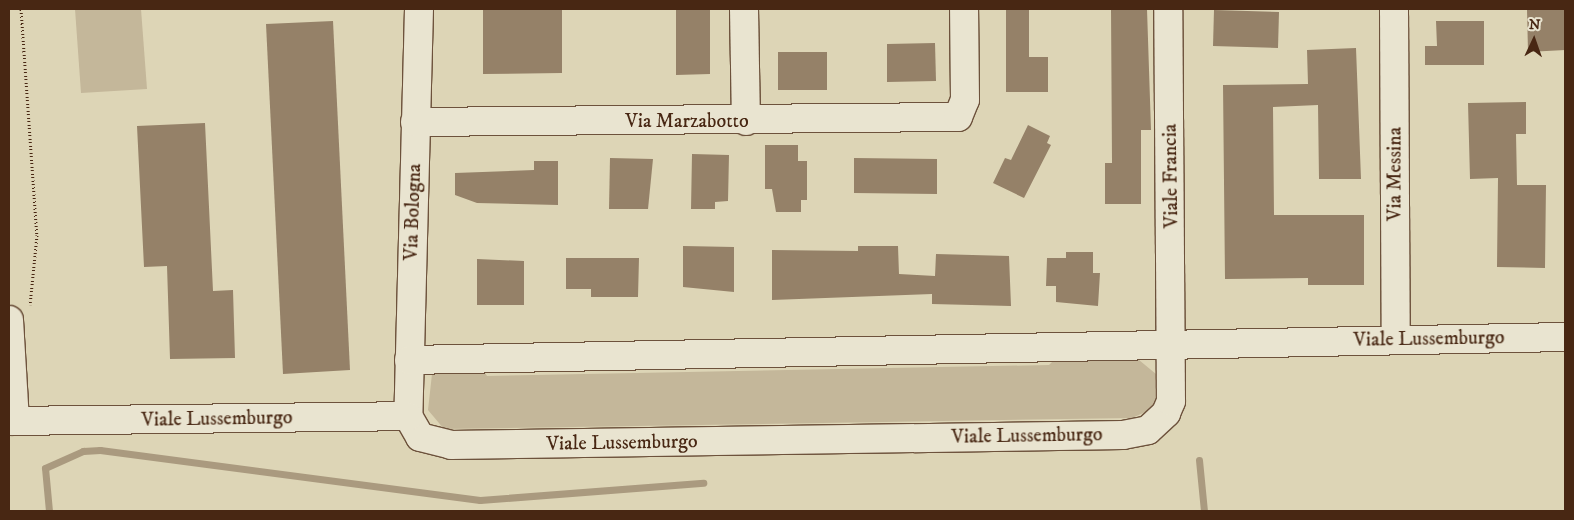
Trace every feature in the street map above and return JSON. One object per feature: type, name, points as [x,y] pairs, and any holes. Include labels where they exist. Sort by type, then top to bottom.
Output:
[{"type":"street","name":"Via Bologna","points":[[408,416],[419,9]]},
{"type":"street","points":[[744,9],[746,121]]},
{"type":"street","name":"Via Marzabotto","points":[[415,122],[746,121],[958,117],[965,100],[964,9]]},
{"type":"street","name":"Viale Francia","points":[[1168,9],[1173,343]]},
{"type":"street","name":"Via Messina","points":[[1394,9],[1396,340]]},
{"type":"street","points":[[11,422],[19,316]]},
{"type":"street","name":"Viale Lussemburgo","points":[[409,360],[1173,343],[1565,337]]},
{"type":"street","name":"Viale Lussemburgo","points":[[11,422],[408,416],[415,434],[441,445],[1123,435],[1148,430],[1166,414],[1173,343]]},
{"type":"path","points":[[19,316],[37,234],[21,9]]},
{"type":"shaded area","points":[[75,9],[141,9],[147,89],[81,93]]},
{"type":"shaded area","points":[[1055,359],[1139,360],[1156,374],[1158,396],[1152,409],[1132,418],[444,429],[428,410],[432,374],[480,365],[487,376],[1049,365]]},
{"type":"building","points":[[483,9],[562,9],[562,73],[483,74]]},
{"type":"building","points":[[676,9],[710,9],[710,74],[676,75]]},
{"type":"building","points":[[1006,9],[1029,9],[1029,57],[1048,57],[1048,92],[1006,92]]},
{"type":"building","points":[[1111,9],[1147,9],[1151,130],[1141,130],[1141,204],[1105,204],[1105,163],[1112,163]]},
{"type":"building","points":[[1527,9],[1565,9],[1565,50],[1528,52]]},
{"type":"building","points":[[1214,10],[1279,12],[1278,48],[1213,46]]},
{"type":"building","points":[[333,21],[350,370],[283,374],[266,24]]},
{"type":"building","points":[[1436,21],[1484,21],[1484,65],[1425,65],[1425,46],[1437,46]]},
{"type":"building","points":[[935,43],[936,81],[887,82],[887,44]]},
{"type":"building","points":[[1356,48],[1361,179],[1319,179],[1318,105],[1273,107],[1274,215],[1364,215],[1364,285],[1308,285],[1308,278],[1225,279],[1223,85],[1308,84],[1307,50]]},
{"type":"building","points":[[778,52],[827,52],[827,90],[778,90]]},
{"type":"building","points":[[1526,102],[1526,134],[1516,134],[1517,185],[1546,185],[1545,268],[1497,267],[1498,178],[1470,179],[1468,103]]},
{"type":"building","points":[[205,123],[213,291],[233,290],[235,358],[170,359],[167,266],[144,267],[137,126]]},
{"type":"building","points":[[1028,125],[1050,136],[1047,143],[1051,145],[1024,198],[993,183],[1005,158],[1011,160]]},
{"type":"building","points":[[765,145],[798,145],[798,161],[807,161],[807,200],[801,200],[801,212],[776,212],[772,189],[765,189]]},
{"type":"building","points":[[692,154],[729,155],[728,201],[715,202],[715,209],[691,209]]},
{"type":"building","points":[[610,158],[653,159],[648,209],[609,209]]},
{"type":"building","points":[[854,158],[937,159],[937,194],[854,193]]},
{"type":"building","points":[[534,161],[558,161],[558,205],[477,203],[455,195],[455,173],[534,170]]},
{"type":"building","points":[[683,246],[734,247],[734,292],[683,287]]},
{"type":"building","points":[[858,246],[898,246],[899,274],[935,276],[936,254],[1009,256],[1011,306],[932,304],[932,294],[772,300],[772,250],[858,251]]},
{"type":"building","points":[[1066,252],[1093,252],[1093,273],[1100,273],[1098,306],[1056,302],[1056,286],[1046,286],[1047,258],[1066,258]]},
{"type":"building","points":[[566,258],[639,258],[638,297],[591,297],[591,289],[566,289]]},
{"type":"building","points":[[477,259],[524,261],[524,305],[477,305]]},
{"type":"waterway","points":[[49,511],[45,468],[83,451],[100,450],[480,500],[703,483]]},
{"type":"waterway","points":[[1199,460],[1204,511]]}]
